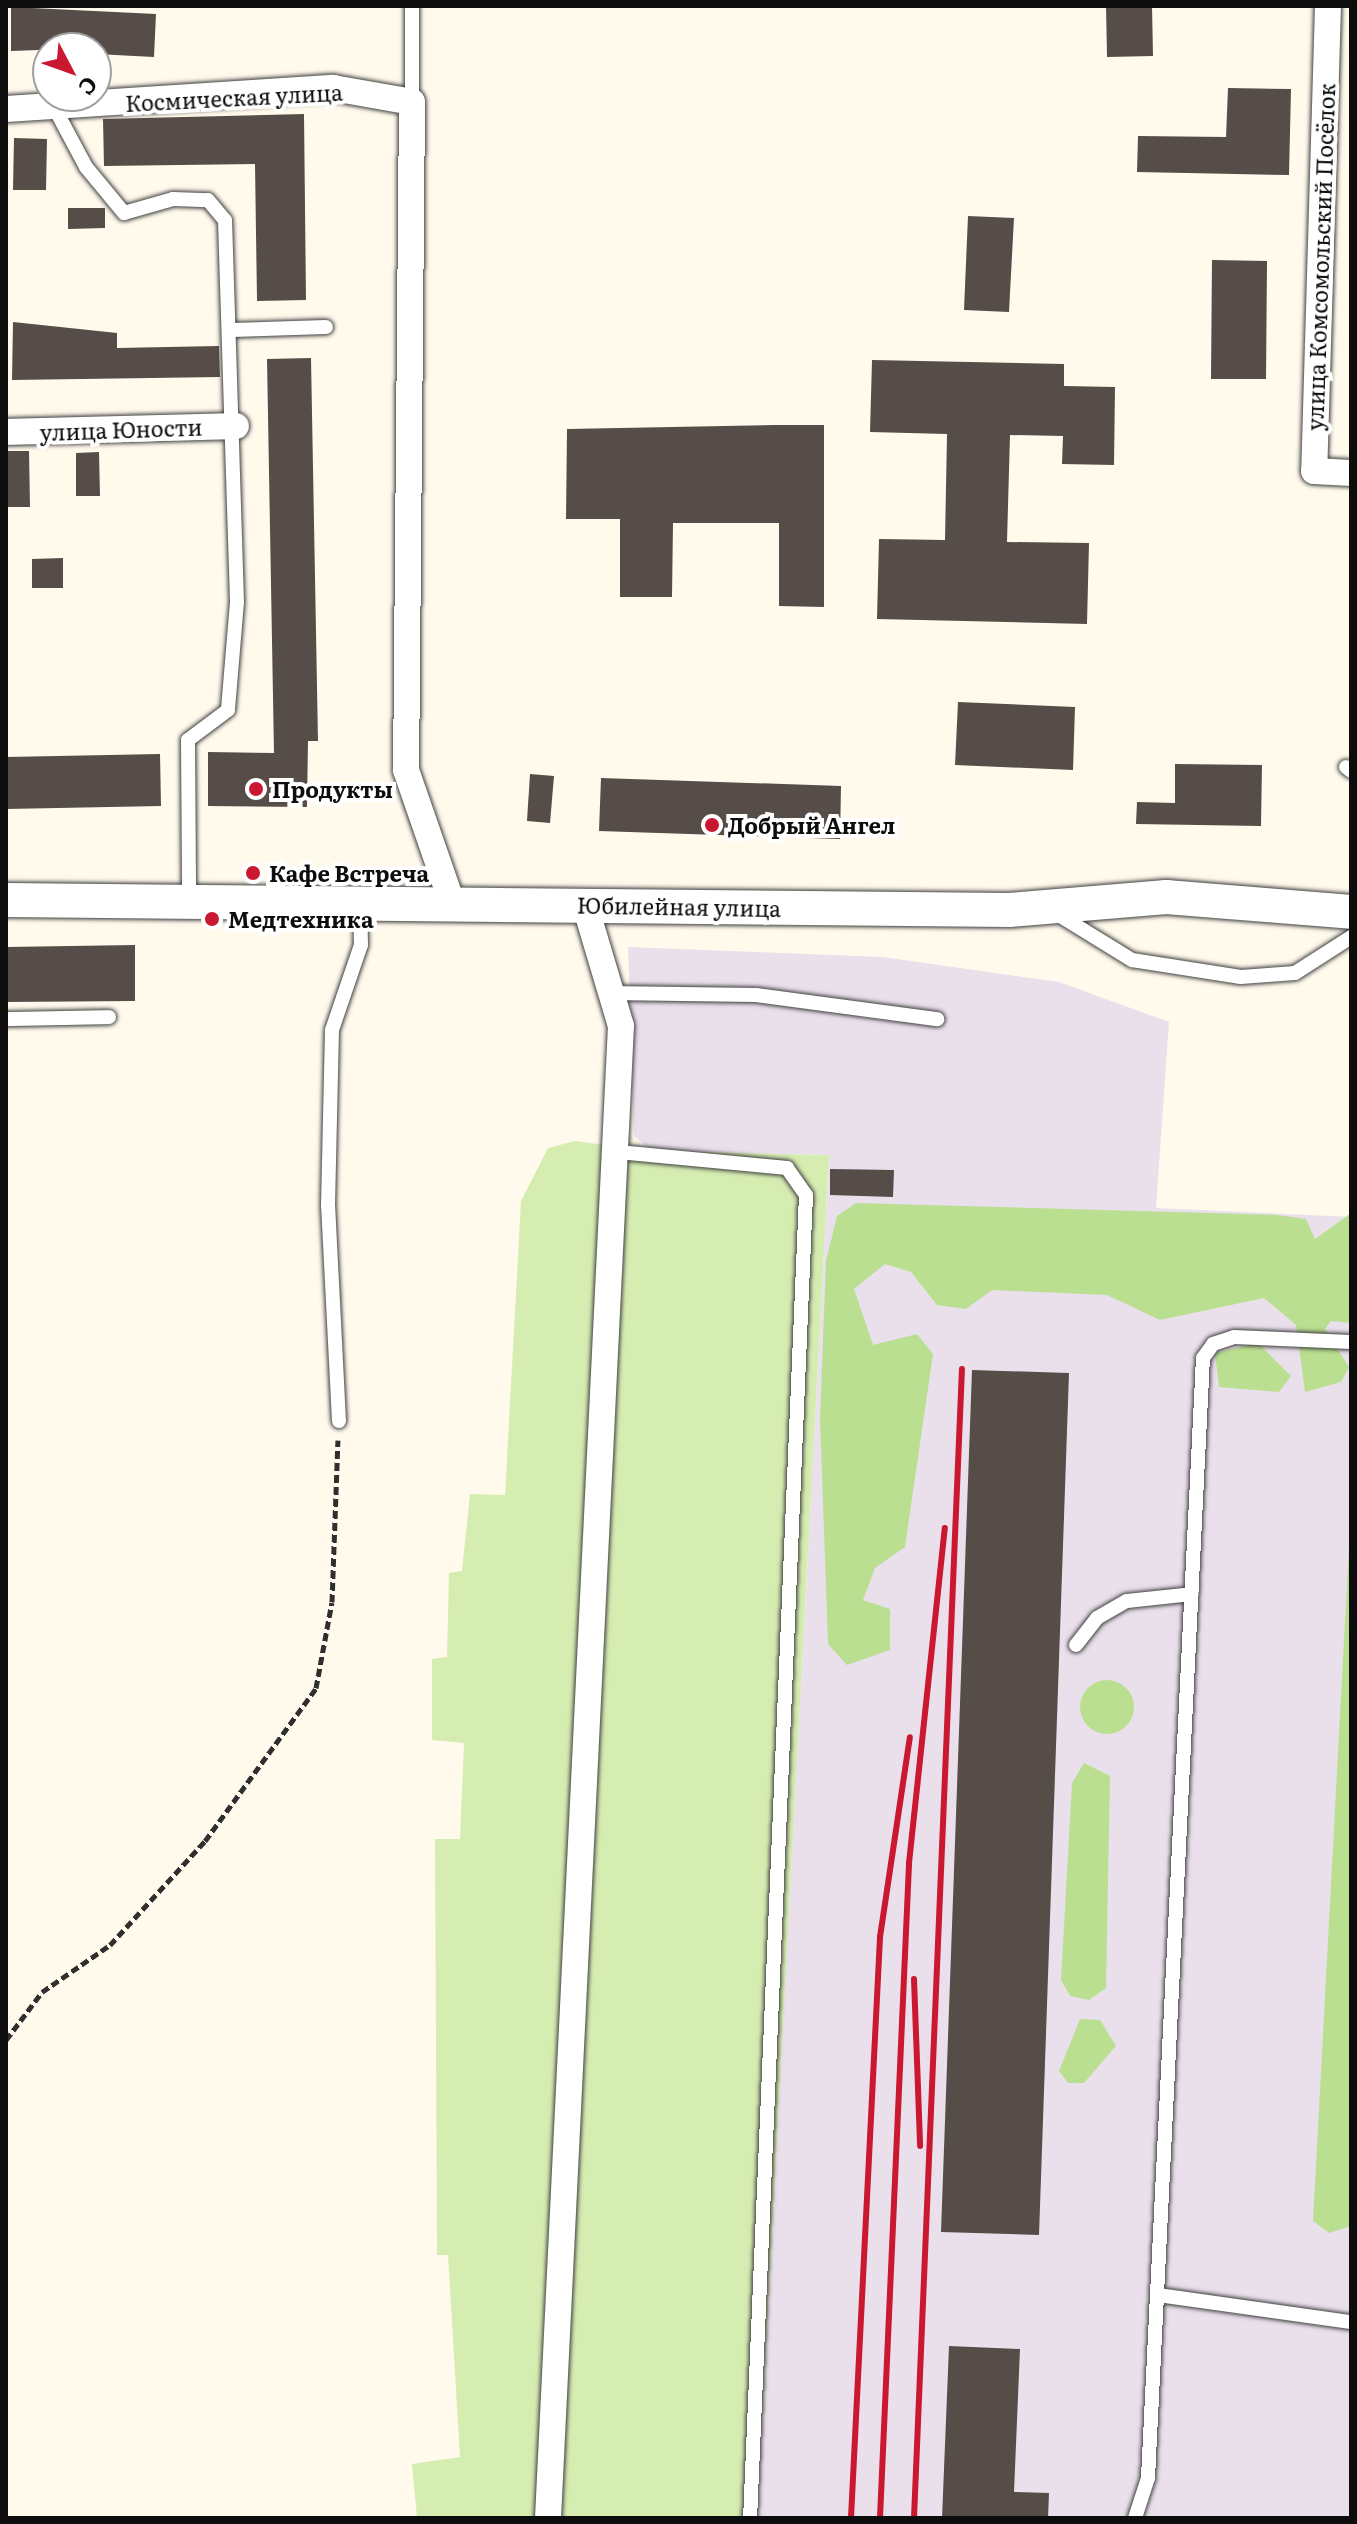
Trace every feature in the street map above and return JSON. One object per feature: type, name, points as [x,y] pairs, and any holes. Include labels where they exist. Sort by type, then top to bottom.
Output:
[{"type":"street","name":"улица Комсомольский Посёлок","points":[[1328,6],[1314,471],[1351,473]]},
{"type":"street","name":"Космическая улица","points":[[112,103],[333,88],[412,102]]},
{"type":"street","points":[[412,102],[406,770],[452,903]]},
{"type":"street","name":"Космическая улица","points":[[6,109],[32,108]]},
{"type":"street","name":"улица Юности","points":[[6,432],[236,426]]},
{"type":"street","name":"Юбилейная улица","points":[[6,900],[1047,907],[1166,897],[1351,912]]},
{"type":"street","points":[[548,2518],[618,1152],[621,1026],[608,993],[585,905]]},
{"type":"lane","points":[[412,6],[412,102]]},
{"type":"lane","points":[[57,112],[86,167],[124,213],[173,199],[220,207],[232,330],[237,602],[228,710],[188,740],[189,899]]},
{"type":"lane","points":[[232,330],[326,327]]},
{"type":"lane","points":[[339,1421],[328,1206],[332,1030],[361,945],[360,902]]},
{"type":"lane","points":[[1047,907],[1132,960],[1241,977],[1295,973],[1351,937]]},
{"type":"lane","points":[[608,993],[756,995],[937,1019]]},
{"type":"lane","points":[[6,1019],[109,1017]]},
{"type":"lane","points":[[618,1152],[787,1168],[806,1195],[750,2518]]},
{"type":"lane","points":[[1135,2518],[1148,2478],[1203,1358],[1213,1344],[1234,1337],[1351,1342]]},
{"type":"lane","points":[[1076,1645],[1097,1618],[1127,1601],[1192,1594]]},
{"type":"lane","points":[[1158,2295],[1351,2322]]},
{"type":"path","points":[[6,2040],[42,1992],[110,1945],[205,1841],[316,1688],[332,1602],[339,1421]]},
{"type":"shaded area","points":[[628,947],[883,957],[1059,982],[1169,1022],[1156,1208],[1351,1217],[1351,2518],[757,2518],[829,1155],[652,1151],[634,1136]]},
{"type":"green space","points":[[575,1141],[652,1151],[829,1155],[757,2518],[417,2518],[412,2464],[460,2457],[448,2255],[437,2255],[435,1839],[460,1839],[464,1743],[432,1740],[432,1659],[447,1657],[449,1573],[462,1571],[470,1494],[505,1495],[521,1201],[548,1148]]},
{"type":"green space","points":[[856,1203],[1277,1215],[1306,1219],[1315,1239],[1351,1213],[1351,1323],[1331,1321],[1325,1329],[1349,1367],[1341,1382],[1305,1392],[1296,1325],[1264,1298],[1160,1320],[1107,1295],[992,1290],[966,1309],[937,1305],[911,1272],[885,1264],[854,1289],[873,1345],[917,1334],[933,1354],[905,1547],[875,1568],[863,1600],[890,1609],[890,1650],[847,1665],[828,1644],[820,1417],[826,1261],[837,1216]]},
{"type":"green space","points":[[1258,1343],[1291,1376],[1279,1392],[1219,1387],[1215,1353]]},
{"type":"green space","points":[[1351,1509],[1351,2226],[1329,2233],[1313,2221]]},
{"type":"green space","points":[[1107,1680],[1126,1688],[1134,1707],[1126,1726],[1107,1734],[1088,1726],[1080,1707],[1088,1688]]},
{"type":"green space","points":[[1084,1763],[1110,1776],[1106,1988],[1089,2000],[1070,1996],[1061,1980],[1072,1783]]},
{"type":"green space","points":[[1080,2019],[1100,2020],[1116,2046],[1084,2083],[1068,2083],[1059,2071]]},
{"type":"building","points":[[1106,6],[1152,6],[1153,56],[1107,57]]},
{"type":"building","points":[[11,7],[156,14],[154,57],[112,55],[112,32],[32,32],[32,50],[11,51]]},
{"type":"building","points":[[1228,88],[1291,89],[1289,175],[1137,172],[1138,136],[1226,137]]},
{"type":"building","points":[[304,114],[306,300],[257,301],[255,164],[104,166],[103,119]]},
{"type":"building","points":[[14,138],[47,139],[46,190],[13,190]]},
{"type":"building","points":[[68,208],[105,208],[105,228],[68,229]]},
{"type":"building","points":[[968,216],[1014,218],[1009,312],[964,310]]},
{"type":"building","points":[[1212,260],[1267,261],[1266,379],[1211,379]]},
{"type":"building","points":[[13,322],[117,333],[117,348],[219,346],[220,377],[12,380]]},
{"type":"building","points":[[311,358],[318,741],[308,741],[307,807],[208,806],[208,752],[274,753],[267,359]]},
{"type":"building","points":[[872,360],[1064,364],[1064,386],[1115,387],[1114,465],[1062,464],[1063,436],[1010,435],[1007,542],[1089,543],[1087,624],[877,619],[879,539],[945,540],[947,434],[870,432]]},
{"type":"building","points":[[824,425],[824,607],[779,606],[779,523],[673,523],[672,597],[620,597],[620,519],[566,519],[567,429]]},
{"type":"building","points":[[6,451],[29,451],[30,507],[6,507]]},
{"type":"building","points":[[99,452],[100,496],[76,496],[76,453]]},
{"type":"building","points":[[63,558],[63,588],[32,588],[32,559]]},
{"type":"building","points":[[958,702],[1075,707],[1073,770],[955,765]]},
{"type":"building","points":[[160,754],[161,806],[6,809],[6,757]]},
{"type":"building","points":[[1175,764],[1262,765],[1261,826],[1136,824],[1137,802],[1175,803]]},
{"type":"building","points":[[530,774],[554,776],[550,823],[527,821]]},
{"type":"building","points":[[601,778],[841,786],[840,839],[599,831]]},
{"type":"building","points":[[135,945],[135,1001],[6,1002],[6,947]]},
{"type":"building","points":[[830,1169],[894,1170],[893,1197],[830,1195]]},
{"type":"building","points":[[972,1370],[1069,1373],[1039,2235],[941,2232]]},
{"type":"building","points":[[949,2346],[1020,2349],[1014,2492],[1049,2493],[1048,2518],[942,2518]]},
{"type":"railway","points":[[914,2518],[962,1369]]},
{"type":"railway","points":[[880,2518],[909,1863],[945,1528]]},
{"type":"railway","points":[[851,2518],[880,1937],[910,1737]]},
{"type":"railway","points":[[914,1979],[920,2146]]},
{"type":"place","name":"Продукты","points":[[256,789]]},
{"type":"place","name":"Добрый Ангел","points":[[712,825]]},
{"type":"place","name":"Кафе Встреча","points":[[253,873]]},
{"type":"place","name":"Медтехника","points":[[212,919]]}]
